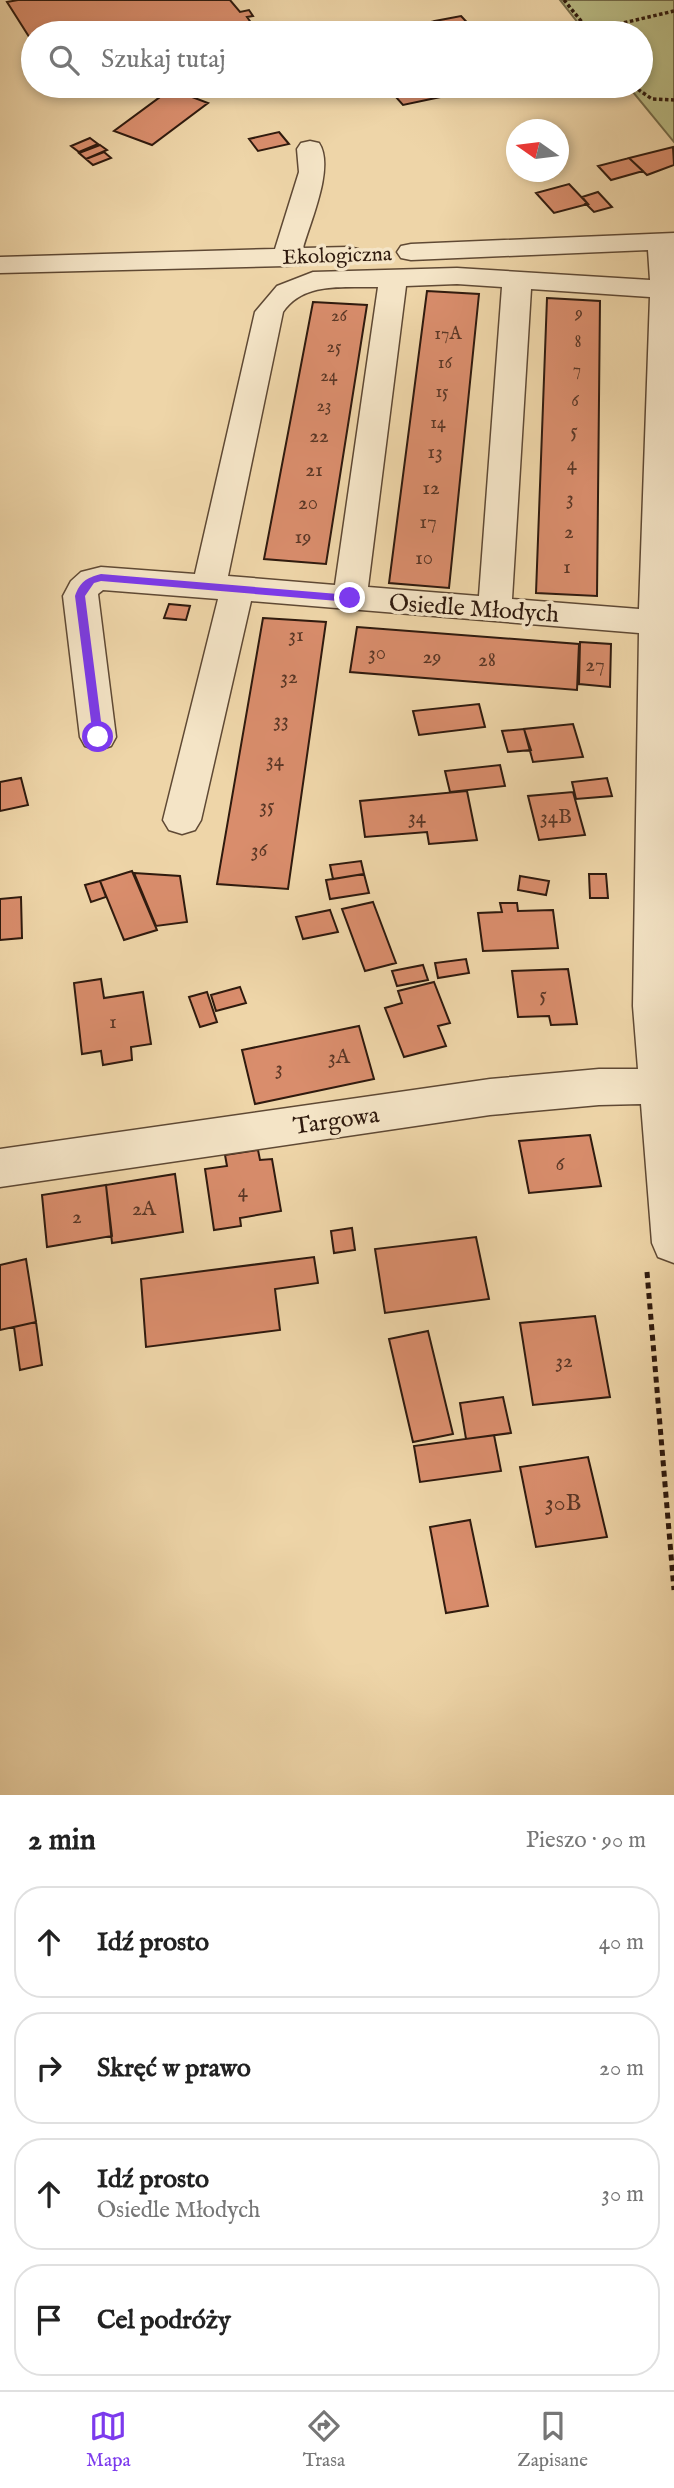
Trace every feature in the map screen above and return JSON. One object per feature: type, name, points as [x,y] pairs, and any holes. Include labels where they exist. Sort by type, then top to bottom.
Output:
[{"type":"street","points":[[286,258],[312,172],[310,149]]},
{"type":"street","points":[[667,241],[656,622],[653,1006],[667,1086],[674,1243]]},
{"type":"street","name":"Ekologiczna","points":[[0,265],[286,258],[667,241]]},
{"type":"street","points":[[182,820],[269,312],[274,302],[300,284],[313,281],[457,276],[665,289]]},
{"type":"street","points":[[350,598],[393,279]]},
{"type":"street","points":[[495,609],[517,281]]},
{"type":"street","name":"Osiedle Młodych","points":[[98,737],[80,596],[83,587],[90,581],[101,578],[656,622]]},
{"type":"street","name":"Targowa","points":[[0,1168],[490,1097],[599,1087],[667,1086]]},
{"type":"path","points":[[564,0],[581,21]]},
{"type":"path","points":[[632,21],[674,10]]},
{"type":"path","points":[[646,98],[657,102],[674,100]]},
{"type":"path","points":[[647,1271],[674,1590]]},
{"type":"green space","points":[[560,0],[674,0],[674,142],[638,98],[653,98],[653,21],[577,21]]},
{"type":"building","points":[[230,0],[240,12],[249,10],[253,16],[247,17],[250,21],[21,21],[21,24],[7,2]]},
{"type":"building","points":[[461,16],[466,21],[435,21]]},
{"type":"building","points":[[159,98],[195,98],[208,103],[152,145],[114,131]]},
{"type":"building","points":[[397,98],[436,98],[403,105]]},
{"type":"building","points":[[279,132],[289,144],[258,151],[249,139]]},
{"type":"building","points":[[90,138],[98,144],[79,152],[71,146]]},
{"type":"building","points":[[100,145],[107,150],[86,159],[79,153]]},
{"type":"building","points":[[673,147],[674,165],[647,175],[629,158]]},
{"type":"building","points":[[104,152],[111,158],[93,165],[86,159]]},
{"type":"building","points":[[629,158],[643,171],[611,180],[598,166]]},
{"type":"building","points":[[569,184],[588,204],[554,213],[536,193]]},
{"type":"building","points":[[598,192],[612,207],[594,212],[586,204],[582,197]]},
{"type":"building","points":[[427,291],[479,294],[449,588],[389,583]]},
{"type":"building","points":[[547,298],[600,301],[597,596],[536,593]]},
{"type":"building","points":[[313,302],[367,305],[326,564],[264,559]]},
{"type":"building","points":[[169,604],[190,606],[186,620],[164,618]]},
{"type":"building","points":[[263,618],[326,622],[288,889],[217,884]]},
{"type":"building","points":[[357,627],[579,644],[577,690],[350,672]]},
{"type":"building","points":[[580,642],[611,644],[610,687],[579,684]]},
{"type":"building","points":[[479,704],[485,727],[419,735],[413,711]]},
{"type":"building","points":[[573,724],[583,757],[533,762],[524,729]]},
{"type":"building","points":[[524,729],[531,750],[508,752],[502,731]]},
{"type":"building","points":[[500,765],[505,786],[450,792],[445,771]]},
{"type":"building","points":[[21,778],[28,805],[0,811],[0,782]]},
{"type":"building","points":[[607,778],[612,796],[576,799],[572,782]]},
{"type":"building","points":[[467,791],[477,840],[429,844],[427,832],[365,837],[360,801]]},
{"type":"building","points":[[573,792],[585,835],[539,840],[528,796]]},
{"type":"building","points":[[361,861],[364,874],[333,879],[330,865]]},
{"type":"building","points":[[132,871],[157,930],[124,940],[100,881]]},
{"type":"building","points":[[134,873],[180,876],[187,922],[156,926]]},
{"type":"building","points":[[364,874],[369,893],[330,899],[326,880]]},
{"type":"building","points":[[589,874],[606,874],[608,898],[590,898]]},
{"type":"building","points":[[520,876],[549,881],[546,895],[518,890]]},
{"type":"building","points":[[100,881],[106,897],[91,902],[85,885]]},
{"type":"building","points":[[21,897],[22,938],[0,940],[0,899]]},
{"type":"building","points":[[373,902],[396,963],[365,971],[342,909]]},
{"type":"building","points":[[500,903],[517,903],[518,911],[553,910],[558,948],[483,951],[478,913],[502,912]]},
{"type":"building","points":[[330,910],[338,932],[303,939],[296,917]]},
{"type":"building","points":[[466,959],[469,973],[438,978],[435,963]]},
{"type":"building","points":[[423,965],[428,980],[397,986],[392,971]]},
{"type":"building","points":[[568,969],[577,1024],[551,1025],[549,1016],[518,1017],[512,971]]},
{"type":"building","points":[[101,979],[104,998],[143,992],[151,1044],[131,1047],[132,1060],[103,1065],[101,1051],[82,1054],[74,983]]},
{"type":"building","points":[[434,982],[450,1023],[438,1026],[446,1046],[404,1057],[385,1008],[402,1003],[398,991]]},
{"type":"building","points":[[240,987],[246,1003],[216,1011],[211,995]]},
{"type":"building","points":[[207,992],[217,1022],[200,1027],[189,997]]},
{"type":"building","points":[[359,1026],[374,1079],[255,1104],[242,1050]]},
{"type":"building","points":[[590,1135],[601,1186],[529,1193],[519,1141]]},
{"type":"building","points":[[258,1150],[260,1160],[272,1159],[281,1211],[240,1218],[241,1226],[214,1230],[205,1169],[227,1166],[225,1155]]},
{"type":"building","points":[[175,1174],[183,1232],[112,1243],[106,1185]]},
{"type":"building","points":[[106,1185],[112,1236],[47,1247],[42,1195]]},
{"type":"building","points":[[352,1228],[355,1250],[334,1253],[331,1231]]},
{"type":"building","points":[[476,1237],[489,1299],[385,1313],[375,1249]]},
{"type":"building","points":[[314,1257],[318,1283],[275,1289],[280,1330],[146,1347],[141,1279]]},
{"type":"building","points":[[26,1259],[36,1322],[0,1330],[0,1265]]},
{"type":"building","points":[[595,1316],[610,1397],[533,1405],[520,1323]]},
{"type":"building","points":[[36,1322],[42,1365],[20,1370],[14,1327]]},
{"type":"building","points":[[428,1331],[453,1434],[413,1442],[389,1339]]},
{"type":"building","points":[[503,1397],[511,1433],[466,1439],[460,1403]]},
{"type":"building","points":[[494,1435],[501,1471],[420,1482],[414,1446]]},
{"type":"building","points":[[588,1457],[607,1537],[536,1547],[520,1467]]},
{"type":"building","points":[[470,1520],[488,1606],[446,1613],[430,1527]]},
{"type":"route","points":[[98,737],[80,596],[83,587],[90,581],[101,578],[350,598]]}]
